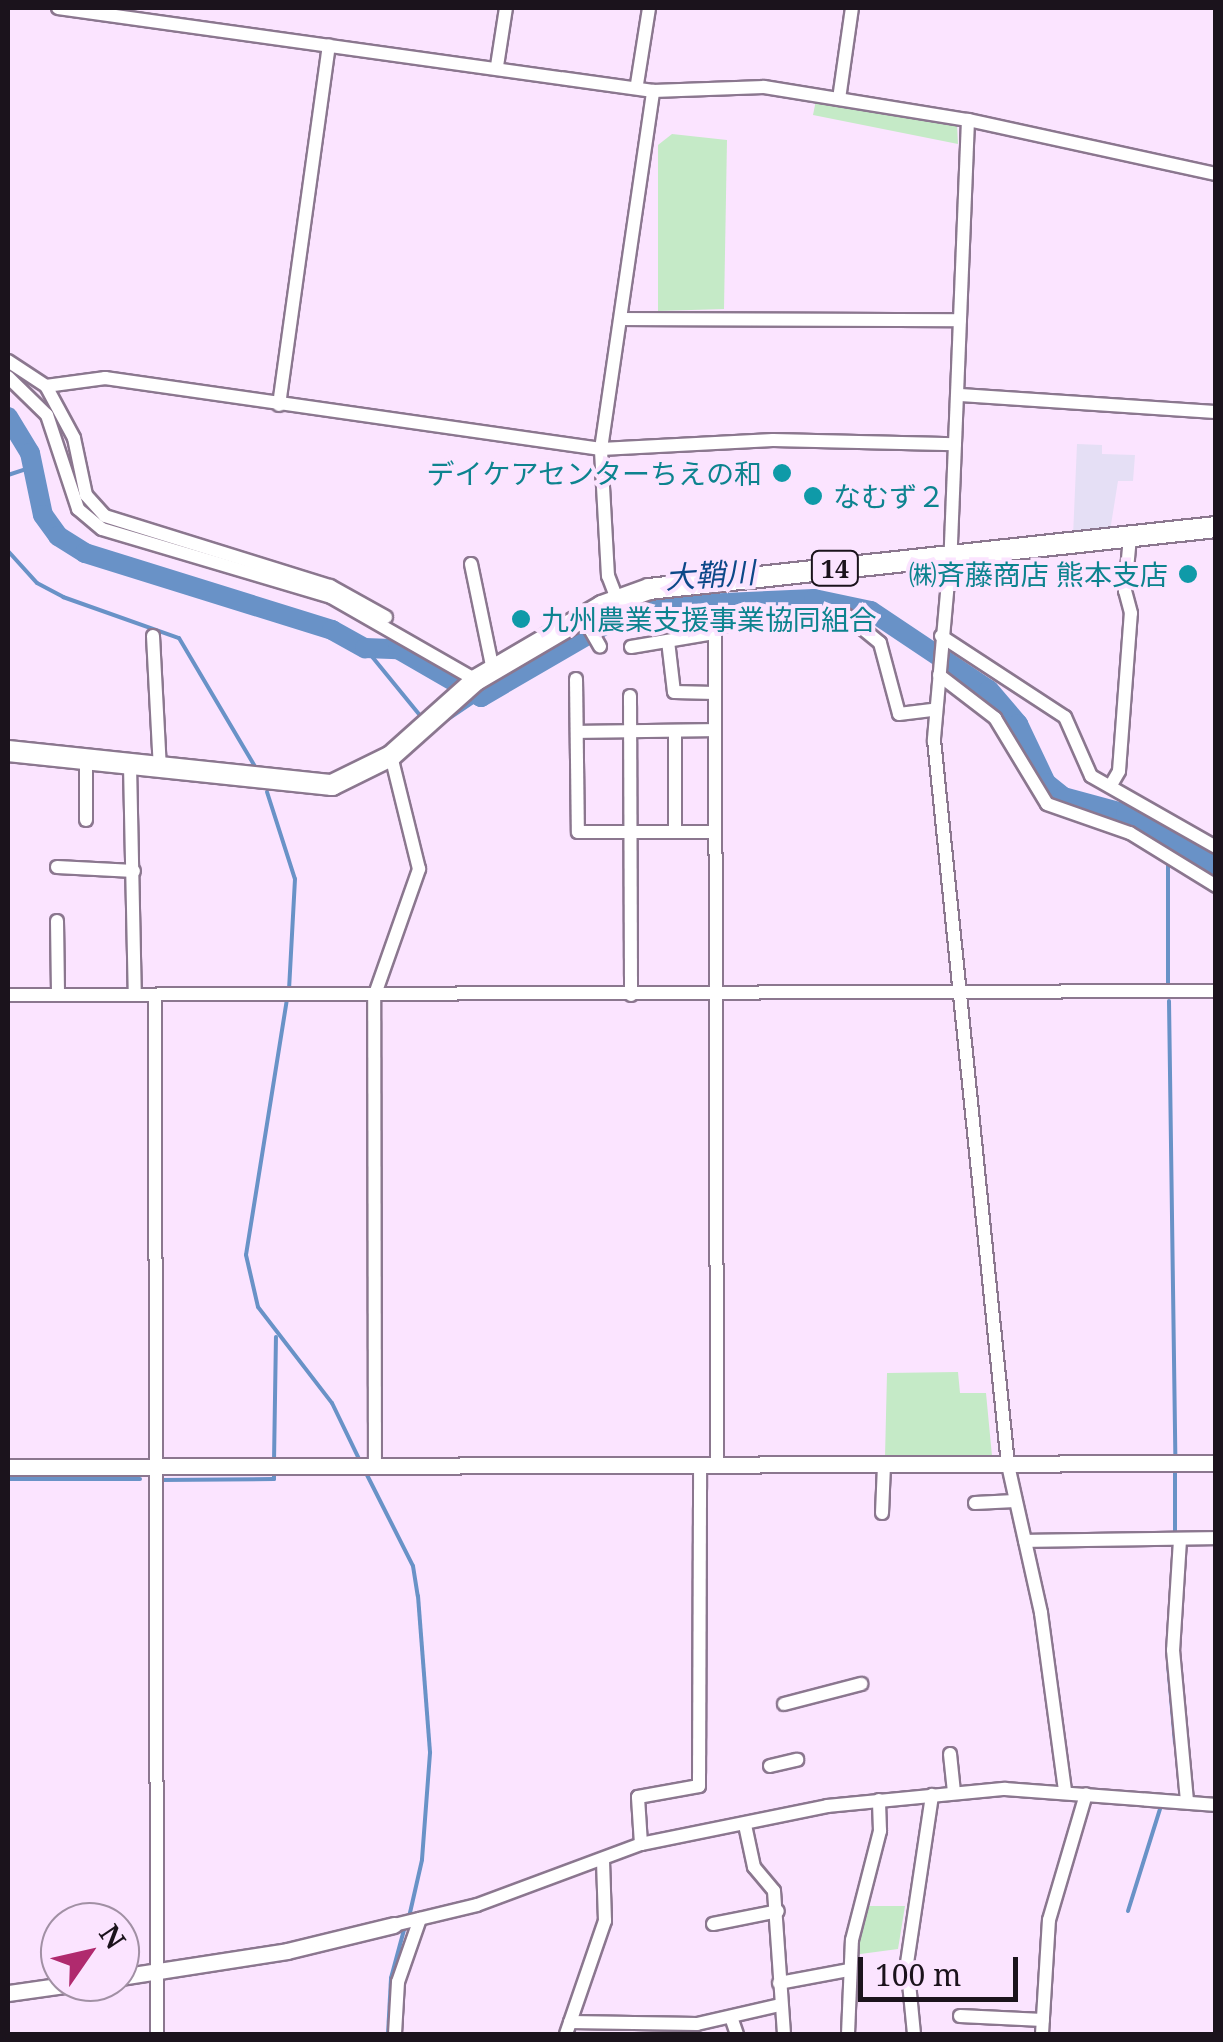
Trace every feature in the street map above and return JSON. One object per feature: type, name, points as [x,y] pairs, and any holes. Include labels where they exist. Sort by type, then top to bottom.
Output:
[{"type":"main road","name":"14","points":[[8,751],[266,782],[332,785],[391,756],[426,720],[475,682],[617,599],[668,586],[1216,527]]},
{"type":"street","points":[[58,8],[637,84],[653,90],[747,86],[839,99],[968,120],[1216,174]]},
{"type":"street","points":[[497,66],[506,8]]},
{"type":"street","points":[[637,84],[649,8]]},
{"type":"street","points":[[839,99],[852,8]]},
{"type":"street","points":[[279,405],[328,45]]},
{"type":"street","points":[[617,599],[608,576],[600,450],[653,90]]},
{"type":"street","points":[[968,120],[949,556],[934,710],[1008,1465],[1025,1542],[1066,1791]]},
{"type":"street","points":[[622,319],[960,320]]},
{"type":"street","points":[[8,361],[46,386],[74,438],[86,495],[104,516],[330,586],[390,620],[405,636]]},
{"type":"street","points":[[8,377],[47,415],[78,509],[90,521],[331,597],[405,636],[475,682]]},
{"type":"street","points":[[46,386],[105,378],[600,450],[773,440],[955,444]]},
{"type":"street","points":[[958,394],[1216,412]]},
{"type":"street","points":[[1111,784],[1118,771],[1131,613],[1125,592],[1130,537]]},
{"type":"street","points":[[471,564],[475,682]]},
{"type":"street","points":[[641,1844],[638,1797],[700,1786],[716,996],[714,634],[722,621],[846,615],[880,642],[898,714],[934,710]]},
{"type":"street","points":[[585,621],[600,646]]},
{"type":"street","points":[[632,648],[714,634]]},
{"type":"street","points":[[152,636],[160,769]]},
{"type":"street","points":[[941,639],[1065,717],[1086,770],[1216,847]]},
{"type":"street","points":[[668,641],[674,692],[714,693]]},
{"type":"street","points":[[939,672],[995,718],[1047,804],[1115,827],[1216,886]]},
{"type":"street","points":[[576,679],[578,832],[714,832]]},
{"type":"street","points":[[630,696],[631,995]]},
{"type":"street","points":[[578,732],[714,730]]},
{"type":"street","points":[[675,731],[675,832]]},
{"type":"street","points":[[373,1466],[374,997],[419,869],[391,756]]},
{"type":"street","points":[[86,760],[86,820]]},
{"type":"street","points":[[130,765],[135,995]]},
{"type":"street","points":[[57,867],[134,871]]},
{"type":"street","points":[[57,921],[58,995]]},
{"type":"street","points":[[8,995],[716,996],[1216,991]]},
{"type":"street","points":[[155,996],[158,2034]]},
{"type":"street","points":[[8,1467],[1216,1462]]},
{"type":"street","points":[[882,1513],[884,1466]]},
{"type":"street","points":[[975,1503],[1014,1501]]},
{"type":"street","points":[[1025,1542],[1216,1538]]},
{"type":"street","points":[[1180,1540],[1173,1650],[1186,1802]]},
{"type":"street","points":[[784,1704],[861,1684]]},
{"type":"street","points":[[950,1754],[954,1792]]},
{"type":"street","points":[[770,1766],[796,1760]]},
{"type":"street","points":[[140,1974],[418,1920],[602,1861],[641,1844],[879,1800],[954,1792],[1066,1791],[1216,1805]]},
{"type":"street","points":[[960,2016],[1043,2027],[1049,1920],[1086,1794]]},
{"type":"street","points":[[914,2034],[906,1964],[932,1795]]},
{"type":"street","points":[[848,2034],[849,1970],[880,1831],[879,1800]]},
{"type":"street","points":[[746,1825],[754,1867],[772,1886],[778,1912],[784,2034]]},
{"type":"street","points":[[602,1861],[605,1921],[568,2028],[696,2024],[780,2005]]},
{"type":"street","points":[[713,1924],[778,1912]]},
{"type":"street","points":[[396,2034],[398,1982],[418,1920]]},
{"type":"street","points":[[779,1983],[849,1970]]},
{"type":"street","points":[[8,1993],[40,1988]]},
{"type":"street","points":[[731,2016],[737,2034]]},
{"type":"shaded area","points":[[1077,444],[1102,445],[1102,454],[1135,455],[1133,481],[1118,481],[1110,531],[1073,536]]},
{"type":"green space","points":[[816,100],[957,125],[958,144],[813,115]]},
{"type":"green space","points":[[672,134],[727,140],[724,309],[658,311],[658,145]]},
{"type":"green space","points":[[958,1372],[960,1393],[986,1393],[992,1456],[885,1457],[887,1373]]},
{"type":"green space","points":[[864,1906],[905,1906],[898,1949],[853,1955]]},
{"type":"waterway","name":"大鞘川","points":[[8,417],[30,453],[43,515],[58,536],[85,553],[332,630],[365,648],[398,649],[481,697],[620,616],[679,605],[814,599],[871,611],[989,690],[1018,724],[1046,783],[1063,797],[1126,814],[1216,865]]},
{"type":"waterway","points":[[8,475],[33,467]]},
{"type":"waterway","points":[[8,551],[37,583],[63,597],[179,638],[256,768]]},
{"type":"waterway","points":[[365,648],[423,719]]},
{"type":"waterway","points":[[448,719],[481,697]]},
{"type":"waterway","points":[[267,792],[295,879],[289,990]]},
{"type":"waterway","points":[[1168,839],[1168,983]]},
{"type":"waterway","points":[[287,999],[246,1255],[258,1307],[332,1403],[361,1463]]},
{"type":"waterway","points":[[1169,1001],[1175,1458]]},
{"type":"waterway","points":[[274,1462],[276,1337]]},
{"type":"waterway","points":[[1175,1468],[1175,1533]]},
{"type":"waterway","points":[[365,1471],[413,1566],[418,1596],[430,1753],[422,1860],[409,1917]]},
{"type":"waterway","points":[[161,1480],[274,1479],[274,1472]]},
{"type":"waterway","points":[[8,1479],[140,1479]]},
{"type":"waterway","points":[[1168,1663],[1175,1743]]},
{"type":"waterway","points":[[1128,1911],[1161,1806]]},
{"type":"waterway","points":[[388,2034],[391,1978],[405,1926]]},
{"type":"place","name":"デイケアセンターちえの和","points":[[782,473]]},
{"type":"place","name":"なむず２","points":[[813,496]]},
{"type":"place","name":"㈱斉藤商店 熊本支店","points":[[1188,574]]},
{"type":"place","name":"九州農業支援事業協同組合","points":[[521,619]]}]
